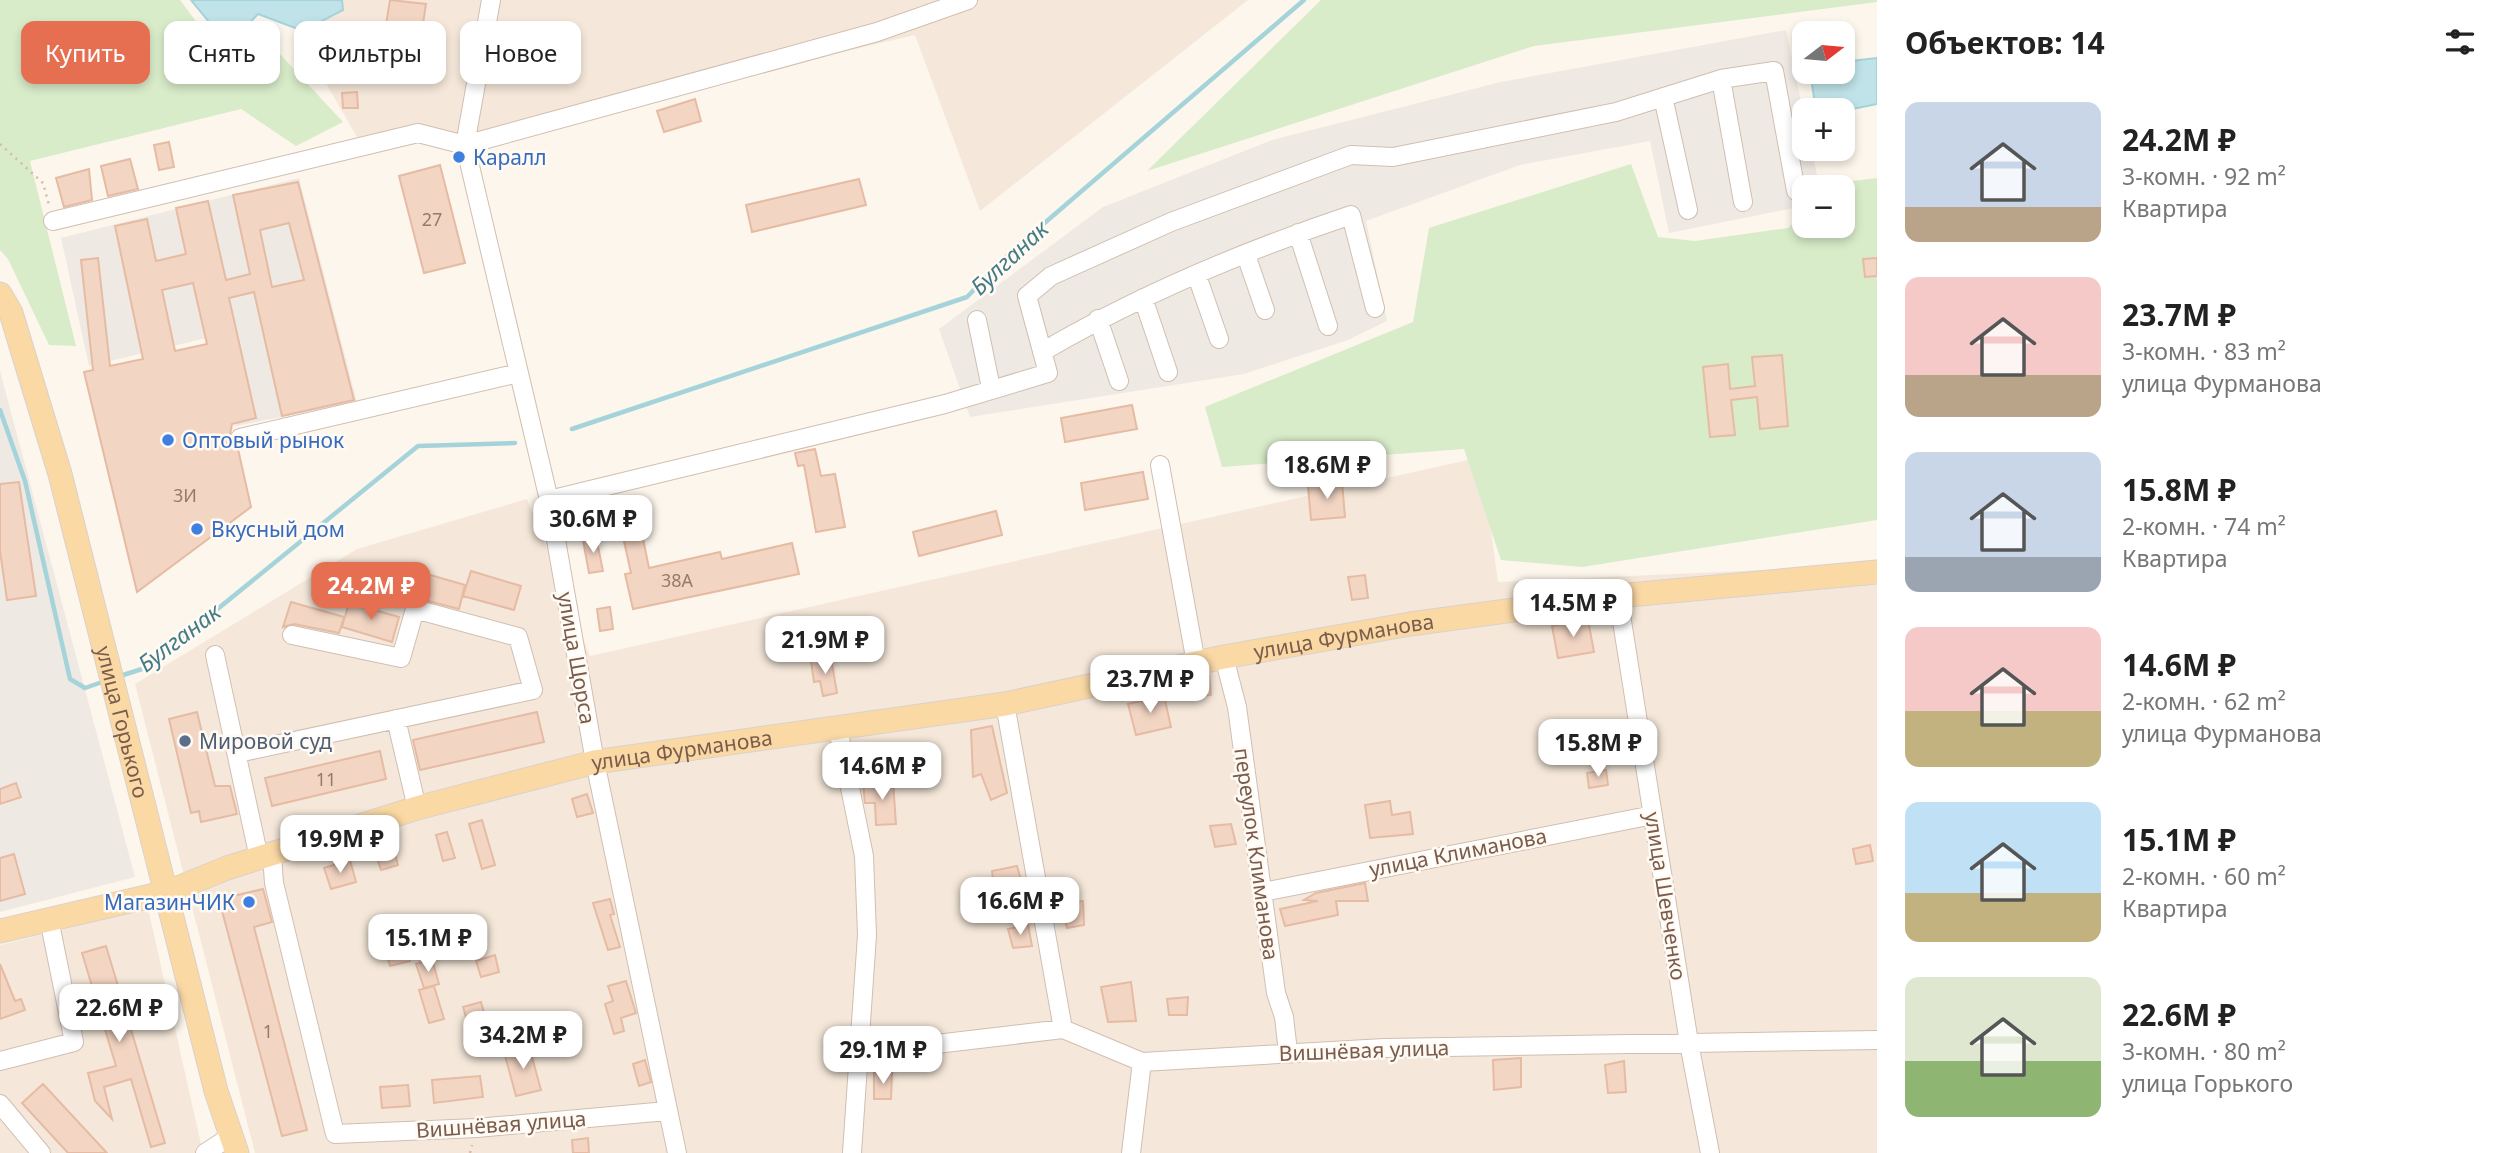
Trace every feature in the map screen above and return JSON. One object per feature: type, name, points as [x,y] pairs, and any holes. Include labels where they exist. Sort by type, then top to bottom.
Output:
[{"type":"main road","name":"улица Горького","points":[[0,294],[11,313],[38,396],[168,892],[216,1091],[234,1145]]},
{"type":"main road","name":"улица Фурманова","points":[[0,930],[168,892],[265,856],[417,808],[595,762],[1005,704],[1224,657],[1410,624],[1618,596],[1877,572]]},
{"type":"lane","name":"улица Щорса","points":[[491,0],[464,145],[549,500],[595,762],[677,1153]]},
{"type":"lane","points":[[53,221],[418,133],[464,145],[877,32],[968,0]]},
{"type":"lane","points":[[549,500],[945,404],[1048,373],[1027,296],[1051,276],[1171,222],[1351,155],[1393,157],[1616,112],[1721,79],[1774,71],[1793,175]]},
{"type":"lane","points":[[1721,79],[1743,202]]},
{"type":"lane","points":[[1663,97],[1688,210]]},
{"type":"lane","points":[[1042,352],[1098,319],[1143,298],[1298,233],[1351,215],[1375,308]]},
{"type":"lane","points":[[1298,233],[1328,326]]},
{"type":"lane","points":[[1246,255],[1265,310]]},
{"type":"lane","points":[[1197,276],[1219,339]]},
{"type":"lane","points":[[1143,298],[1167,372]]},
{"type":"lane","points":[[1098,319],[1119,381]]},
{"type":"lane","points":[[976,320],[991,388]]},
{"type":"lane","points":[[240,438],[519,373]]},
{"type":"lane","points":[[1160,465],[1196,663]]},
{"type":"lane","name":"улица Шевченко","points":[[1618,596],[1689,1043],[1710,1153]]},
{"type":"lane","points":[[238,753],[533,690],[518,637],[415,609],[401,658],[292,635]]},
{"type":"lane","points":[[215,655],[265,856]]},
{"type":"lane","name":"переулок Климанова","points":[[1224,657],[1237,707],[1276,993],[1284,1017],[1288,1052]]},
{"type":"lane","points":[[1005,704],[1063,1029]]},
{"type":"lane","points":[[396,719],[417,808]]},
{"type":"lane","points":[[838,729],[864,856],[867,935],[852,1153]]},
{"type":"lane","name":"улица Климанова","points":[[1263,892],[1653,815]]},
{"type":"lane","name":"Вишнёвая улица","points":[[265,856],[274,883],[335,1134],[477,1128],[667,1111]]},
{"type":"lane","points":[[0,1060],[74,1042],[49,919]]},
{"type":"lane","name":"Вишнёвая улица","points":[[860,1052],[1063,1029],[1142,1062],[1288,1052],[1877,1040]]},
{"type":"lane","points":[[1131,1153],[1142,1062]]},
{"type":"lane","points":[[0,1104],[41,1153]]},
{"type":"lane","points":[[205,1153],[234,1145]]},
{"type":"path","points":[[0,144],[43,183],[53,221]]},
{"type":"shaded area","points":[[278,0],[1248,0],[980,211],[915,35],[491,135],[361,144],[326,84],[446,84],[446,21],[294,21],[294,28]]},
{"type":"shaded area","points":[[1786,30],[1792,59],[1792,84],[1797,84],[1800,98],[1792,98],[1792,161],[1814,161],[1817,175],[1792,175],[1792,208],[1669,233],[1650,141],[1520,165],[1366,221],[1387,321],[1348,340],[1244,374],[970,417],[939,329],[1103,207],[1272,140],[1501,82]]},
{"type":"shaded area","points":[[299,178],[357,402],[236,426],[215,336],[89,366],[61,238]]},
{"type":"shaded area","points":[[0,371],[135,877],[0,912]]},
{"type":"shaded area","points":[[1481,457],[1498,582],[1877,565],[1877,1153],[255,1153],[135,684],[357,549],[527,499],[590,656]]},
{"type":"shaded area","points":[[148,908],[203,1153],[0,1153],[0,945]]},
{"type":"green space","points":[[0,0],[180,0],[196,21],[164,21],[164,84],[280,84],[280,54],[294,69],[294,84],[308,84],[343,122],[296,146],[241,109],[30,161],[76,346],[49,345],[8,259],[0,250]]},
{"type":"green space","points":[[1321,0],[1877,2],[1534,46],[1147,171]]},
{"type":"green space","points":[[1631,164],[1658,237],[1695,241],[1788,228],[1792,224],[1792,238],[1855,238],[1855,181],[1877,178],[1877,520],[1582,567],[1501,560],[1464,449],[1222,467],[1205,407],[1413,322],[1429,228]]},
{"type":"water","points":[[191,0],[342,0],[343,10],[322,21],[294,21],[294,28],[258,14],[251,21],[208,21]]},
{"type":"water","points":[[1877,58],[1877,104],[1855,109],[1855,98],[1814,98],[1812,84],[1855,84],[1855,61]]},
{"type":"building","points":[[390,0],[426,4],[423,21],[387,21]]},
{"type":"building","points":[[357,92],[358,108],[343,108],[342,93]]},
{"type":"building","points":[[695,99],[701,121],[664,132],[657,111]]},
{"type":"building","points":[[169,142],[174,167],[159,170],[154,145]]},
{"type":"building","points":[[130,159],[138,189],[108,196],[101,166]]},
{"type":"building","points":[[440,165],[465,263],[424,273],[399,176]]},
{"type":"building","points":[[89,169],[92,200],[64,207],[56,178]]},
{"type":"building","points":[[859,179],[866,205],[752,232],[746,205]]},
{"type":"building","points":[[298,182],[354,400],[282,416],[254,292],[229,298],[256,418],[232,424],[229,440],[238,449],[251,507],[137,592],[84,372],[93,370],[81,260],[98,258],[110,366],[143,359],[115,226],[147,219],[156,261],[186,254],[176,208],[208,201],[226,280],[250,274],[233,195]],"holes":[[[289,223],[304,280],[272,287],[260,230]],[[193,283],[207,344],[175,351],[162,290]]]},
{"type":"building","points":[[1877,258],[1877,276],[1865,277],[1863,259]]},
{"type":"building","points":[[1782,355],[1788,426],[1760,429],[1757,397],[1731,400],[1735,435],[1710,437],[1703,367],[1728,364],[1730,389],[1755,386],[1752,357]]},
{"type":"building","points":[[1132,405],[1137,429],[1065,442],[1061,418]]},
{"type":"building","points":[[815,449],[821,476],[835,474],[845,527],[816,532],[804,465],[798,466],[795,453]]},
{"type":"building","points":[[1143,472],[1148,499],[1085,510],[1081,483]]},
{"type":"building","points":[[19,482],[36,596],[7,600],[0,551],[0,484]]},
{"type":"building","points":[[1342,482],[1345,517],[1311,520],[1308,486]]},
{"type":"building","points":[[996,511],[1002,535],[919,556],[913,532]]},
{"type":"building","points":[[639,519],[649,568],[720,552],[722,559],[792,543],[799,574],[633,609],[625,574],[631,573],[620,523]]},
{"type":"building","points":[[596,537],[603,571],[589,573],[583,540]]},
{"type":"building","points":[[413,570],[465,585],[459,609],[405,595]]},
{"type":"building","points":[[471,571],[521,586],[514,610],[463,596]]},
{"type":"building","points":[[1365,575],[1368,598],[1352,600],[1348,577]]},
{"type":"building","points":[[291,602],[344,617],[339,633],[294,624],[283,627]]},
{"type":"building","points":[[349,603],[399,617],[392,642],[342,627]]},
{"type":"building","points":[[610,607],[613,629],[600,631],[597,609]]},
{"type":"building","points":[[1588,620],[1594,652],[1558,658],[1552,626]]},
{"type":"building","points":[[831,658],[837,693],[823,696],[820,681],[814,682],[811,661]]},
{"type":"building","points":[[1209,675],[1211,695],[1188,698],[1186,679]]},
{"type":"building","points":[[1164,696],[1171,727],[1136,735],[1128,704]]},
{"type":"building","points":[[197,712],[215,786],[230,786],[237,814],[201,822],[199,811],[191,813],[169,719]]},
{"type":"building","points":[[537,712],[544,742],[420,770],[413,740]]},
{"type":"building","points":[[992,726],[1007,793],[991,800],[981,774],[973,777],[971,730]]},
{"type":"building","points":[[380,751],[386,779],[272,806],[265,778]]},
{"type":"building","points":[[1606,770],[1608,785],[1589,788],[1587,773]]},
{"type":"building","points":[[893,782],[896,824],[876,825],[875,803],[865,803],[863,784]]},
{"type":"building","points":[[16,783],[21,797],[0,804],[0,789]]},
{"type":"building","points":[[587,794],[593,813],[577,817],[572,799]]},
{"type":"building","points":[[1390,801],[1392,815],[1410,812],[1413,834],[1370,838],[1365,805]]},
{"type":"building","points":[[482,820],[495,865],[482,869],[469,824]]},
{"type":"building","points":[[1231,824],[1236,844],[1215,847],[1210,826]]},
{"type":"building","points":[[447,832],[455,858],[443,861],[436,835]]},
{"type":"building","points":[[1870,845],[1873,861],[1856,864],[1853,849]]},
{"type":"building","points":[[394,850],[398,865],[381,870],[376,855]]},
{"type":"building","points":[[14,854],[25,894],[0,901],[0,858]]},
{"type":"building","points":[[350,860],[356,882],[331,889],[324,868]]},
{"type":"building","points":[[1017,866],[1021,880],[994,887],[992,871]]},
{"type":"building","points":[[1365,883],[1368,901],[1336,901],[1338,915],[1285,926],[1280,909],[1318,901],[1304,900],[1316,893]]},
{"type":"building","points":[[263,889],[272,922],[254,927],[307,1130],[282,1136],[221,907],[229,897]]},
{"type":"building","points":[[610,899],[614,914],[610,915],[620,947],[608,950],[593,903]]},
{"type":"building","points":[[1083,901],[1084,925],[1067,928],[1061,905]]},
{"type":"building","points":[[1028,925],[1032,946],[1013,948],[1008,929]]},
{"type":"building","points":[[405,945],[410,961],[390,966],[386,951]]},
{"type":"building","points":[[106,946],[165,1143],[151,1147],[131,1079],[104,1087],[112,1119],[95,1101],[88,1073],[116,1066],[82,953]]},
{"type":"building","points":[[495,955],[499,972],[481,977],[476,961]]},
{"type":"building","points":[[432,959],[439,984],[424,988],[416,964]]},
{"type":"building","points":[[0,964],[15,1001],[21,999],[25,1010],[0,1019]]},
{"type":"building","points":[[626,981],[636,1013],[621,1018],[624,1031],[614,1034],[605,1004],[613,1001],[608,986]]},
{"type":"building","points":[[1131,982],[1136,1021],[1108,1022],[1101,987]]},
{"type":"building","points":[[434,986],[444,1019],[429,1023],[419,990]]},
{"type":"building","points":[[1188,997],[1187,1015],[1169,1015],[1167,999]]},
{"type":"building","points":[[481,1002],[491,1036],[473,1041],[463,1007]]},
{"type":"building","points":[[529,1046],[541,1090],[516,1096],[504,1052]]},
{"type":"building","points":[[1521,1058],[1521,1087],[1494,1090],[1493,1060]]},
{"type":"building","points":[[645,1060],[651,1082],[639,1086],[633,1064]]},
{"type":"building","points":[[1624,1061],[1626,1092],[1608,1093],[1605,1065]]},
{"type":"building","points":[[874,1073],[892,1073],[891,1099],[874,1099]]},
{"type":"building","points":[[480,1076],[483,1097],[434,1103],[432,1080]]},
{"type":"building","points":[[43,1084],[107,1153],[68,1153],[22,1103]]},
{"type":"building","points":[[408,1085],[410,1106],[382,1108],[380,1087]]},
{"type":"building","points":[[588,1138],[589,1153],[573,1153],[572,1140]]},
{"type":"waterway","name":"Булганак","points":[[572,429],[967,297],[1012,251],[1304,0]]},
{"type":"waterway","name":"Булганак","points":[[0,410],[25,481],[70,679],[85,688],[105,681]]},
{"type":"waterway","name":"Булганак","points":[[117,677],[145,668],[418,446],[515,443]]},
{"type":"place","name":"Каралл","points":[[459,157]]},
{"type":"place","name":"Оптовый рынок","points":[[168,440]]},
{"type":"place","name":"Вкусный дом","points":[[197,529]]},
{"type":"place","name":"Мировой суд","points":[[185,741]]},
{"type":"place","name":"МагазинЧИК","points":[[249,902]]}]
